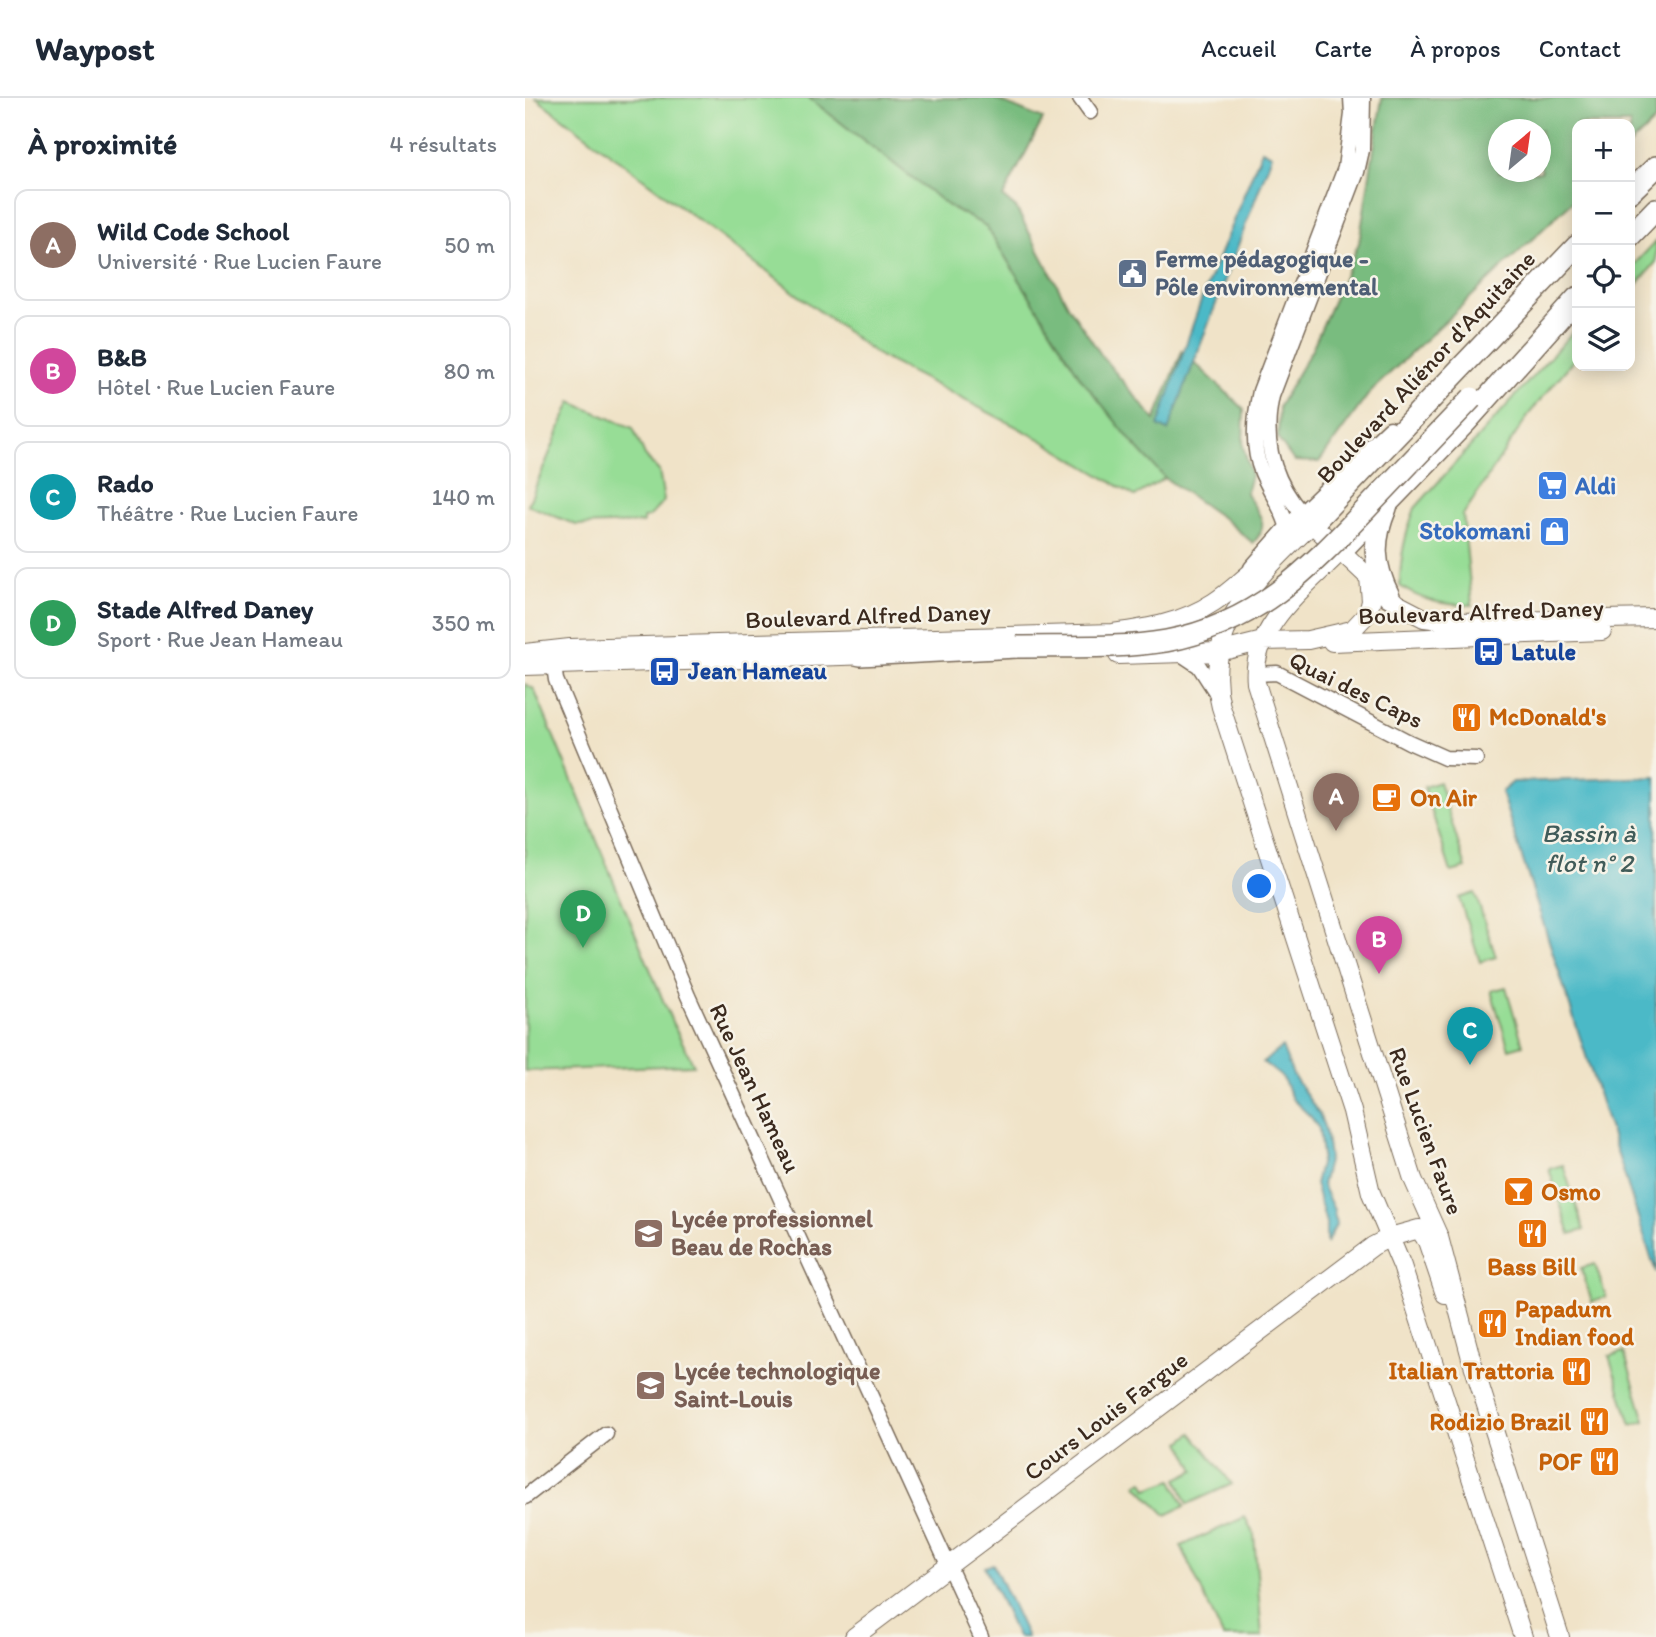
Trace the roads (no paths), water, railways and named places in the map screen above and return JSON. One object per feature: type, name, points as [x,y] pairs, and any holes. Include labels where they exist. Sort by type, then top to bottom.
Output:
[{"type":"highway","points":[[1635,187],[1656,167]]},
{"type":"highway","points":[[1635,231],[1656,209]]},
{"type":"highway","name":"Boulevard Aliénor d'Aquitaine","points":[[1307,519],[1450,378],[1572,251]]},
{"type":"highway","points":[[860,654],[1164,641],[1216,628],[1243,615],[1269,600],[1307,569],[1572,296]]},
{"type":"highway","points":[[1341,551],[1546,335],[1572,304]]},
{"type":"highway","points":[[1388,503],[1378,527],[1374,551],[1378,574],[1389,596]]},
{"type":"main road","points":[[1263,641],[1253,614],[1259,595],[1307,519]]},
{"type":"main road","name":"Boulevard Alfred Daney","points":[[1307,519],[1389,596],[1409,612],[1424,618],[1456,622],[1656,618]]},
{"type":"main road","points":[[1291,544],[1235,606],[1219,652],[1219,696],[1352,1111],[1371,1193],[1390,1237],[1523,1637]]},
{"type":"main road","name":"Boulevard Alfred Daney","points":[[528,657],[570,648],[1113,634],[1172,623],[1208,605],[1291,544]]},
{"type":"main road","points":[[1255,674],[1263,641],[1283,611],[1341,551]]},
{"type":"main road","points":[[1308,640],[1352,630],[1362,623],[1371,601],[1369,577]]},
{"type":"main road","name":"Boulevard Alfred Daney","points":[[528,657],[554,666],[860,654],[941,657],[1172,654],[1219,652],[1263,641],[1368,642],[1656,630]]},
{"type":"main road","name":"Rue Lucien Faure","points":[[1255,674],[1309,857],[1413,1179],[1439,1237],[1459,1317],[1560,1637]]},
{"type":"main road","points":[[1390,1237],[1414,1229],[1423,1233],[1445,1294],[1459,1317]]},
{"type":"main road","name":"Cours Louis Fargue","points":[[854,1637],[1340,1269],[1390,1237]]},
{"type":"street","points":[[1080,98],[1090,112]]},
{"type":"street","points":[[1291,544],[1289,525],[1262,472],[1255,450],[1255,414],[1260,391],[1345,168],[1352,114],[1350,98]]},
{"type":"street","points":[[1242,579],[1289,525],[1307,519],[1273,467],[1268,449],[1267,416],[1272,396],[1357,172],[1362,150],[1363,98]]},
{"type":"street","points":[[554,666],[569,655],[672,651],[708,645]]},
{"type":"street","points":[[1172,654],[1199,666],[1219,696]]},
{"type":"street","name":"Rue Jean Hameau","points":[[554,666],[556,680],[688,996],[981,1637]]},
{"type":"street","name":"Quai des Caps","points":[[1255,674],[1277,673],[1445,758],[1476,760]]},
{"type":"street","points":[[525,1497],[606,1434]]},
{"type":"water","points":[[1262,150],[1272,155],[1168,431],[1158,426],[1202,298]]},
{"type":"water","name":"Bassin à flot n° 2","points":[[1656,777],[1656,1273],[1501,792],[1513,782]]},
{"type":"water","points":[[1282,1047],[1293,1075],[1319,1114],[1325,1129],[1329,1157],[1322,1185],[1334,1210],[1336,1225],[1326,1244],[1326,1223],[1315,1184],[1322,1156],[1319,1129],[1292,1099],[1283,1078],[1263,1062]]},
{"type":"water","points":[[993,1564],[1027,1637],[1017,1637],[985,1567]]},
{"type":"place","name":"Ferme pédagogique - Pôle environnemental","points":[[1132,273]]},
{"type":"place","name":"Aldi","points":[[1552,486]]},
{"type":"place","name":"Stokomani","points":[[1554,531]]},
{"type":"place","name":"Latule","points":[[1488,652]]},
{"type":"place","name":"Jean Hameau","points":[[665,671]]},
{"type":"place","name":"McDonald's","points":[[1466,717]]},
{"type":"place","name":"On Air","points":[[1387,798]]},
{"type":"place","name":"Wild Code School","points":[[1336,831]]},
{"type":"place","name":"Stade Alfred Daney","points":[[583,948]]},
{"type":"place","name":"B&B","points":[[1379,974]]},
{"type":"place","name":"Rado","points":[[1470,1065]]},
{"type":"place","name":"Osmo","points":[[1518,1192]]},
{"type":"place","name":"Lycée professionnel Beau de Rochas","points":[[648,1233]]},
{"type":"place","name":"Bass Bill","points":[[1532,1233]]},
{"type":"place","name":"Papadum Indian food","points":[[1492,1323]]},
{"type":"place","name":"Italian Trattoria","points":[[1577,1371]]},
{"type":"place","name":"Lycée technologique Saint-Louis","points":[[651,1385]]},
{"type":"place","name":"Rodizio Brazil","points":[[1594,1422]]},
{"type":"place","name":"POF","points":[[1605,1462]]}]
